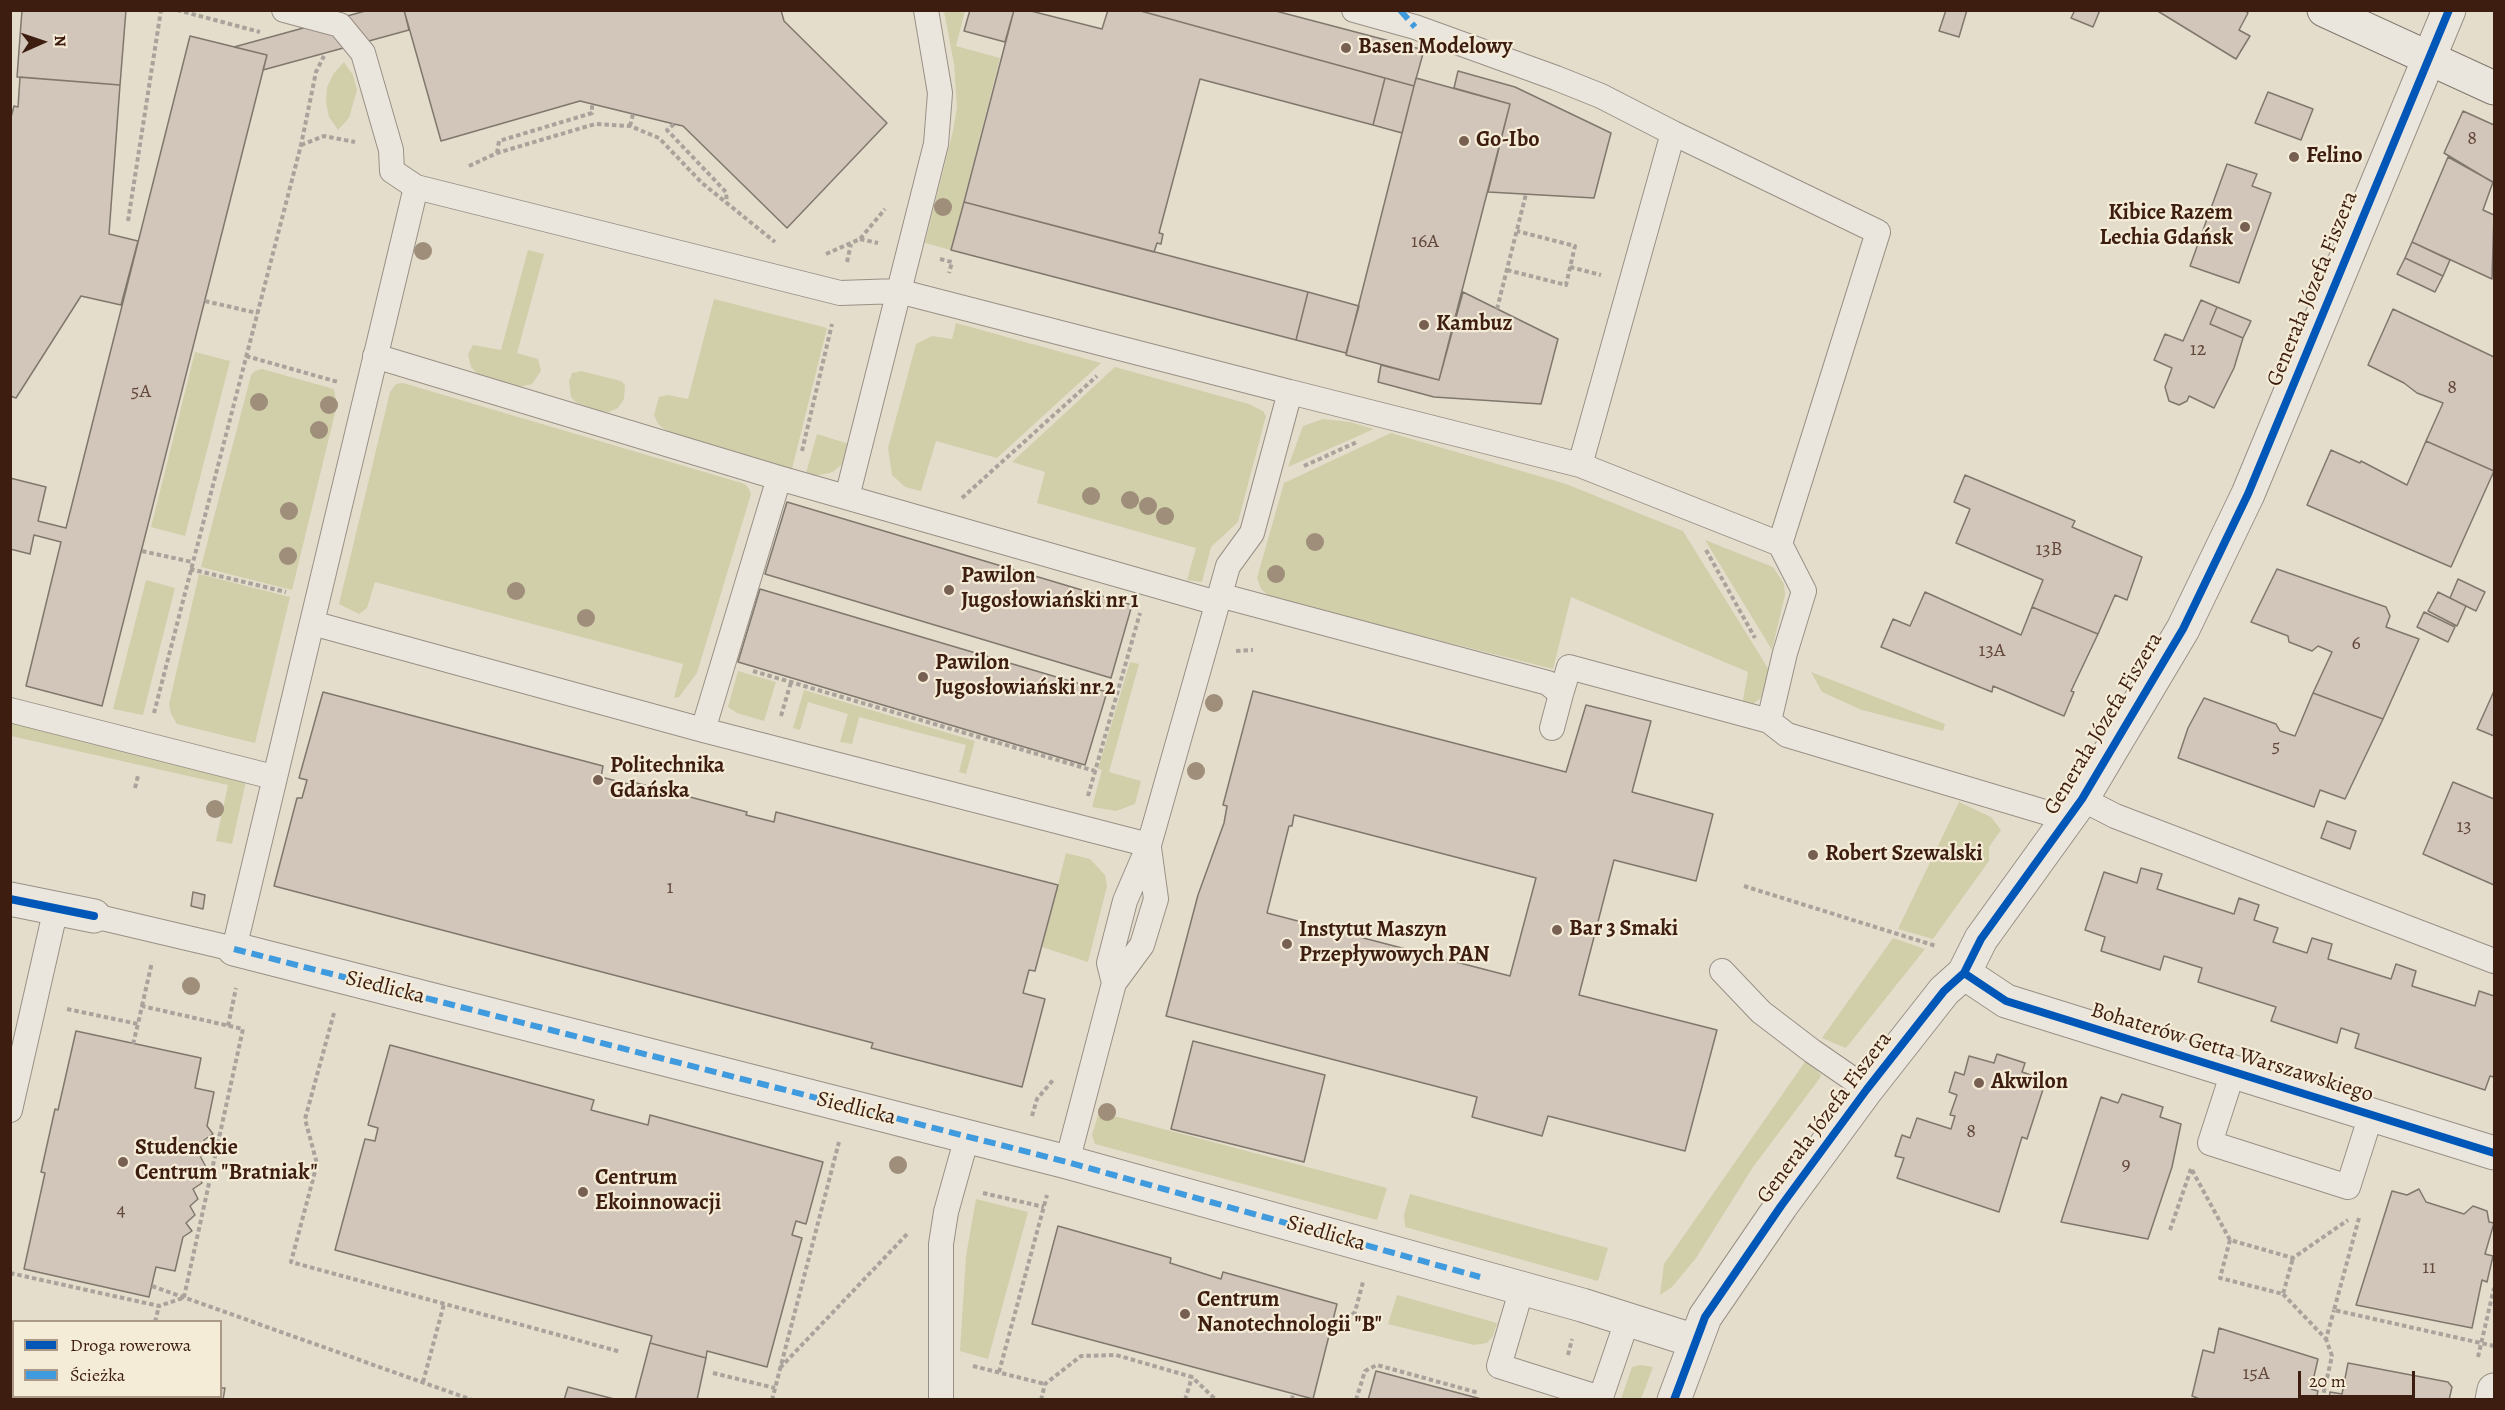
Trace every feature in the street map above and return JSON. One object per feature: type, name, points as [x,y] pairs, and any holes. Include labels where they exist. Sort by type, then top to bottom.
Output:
[{"type":"street","points":[[2324,10],[2494,88]]},
{"type":"street","name":"Generała Józefa Fiszera","points":[[1674,1400],[1705,1317],[1780,1206],[1867,1089],[1944,991],[1965,973],[1981,939],[2075,809],[2182,629],[2248,494],[2449,10]]},
{"type":"street","name":"Siedlicka","points":[[10,899],[94,916]]},
{"type":"street","name":"Siedlicka","points":[[234,949],[1067,1162],[1628,1318],[1695,1341]]},
{"type":"street","name":"Bohaterów Getta Warszawskiego","points":[[1965,973],[2006,1001],[2494,1153]]},
{"type":"street","points":[[2485,1378],[2492,1400]]},
{"type":"lane","points":[[284,10],[340,25],[363,53],[391,150],[392,171],[416,187],[840,293],[898,291],[1580,465],[1780,544],[1804,591],[1785,653],[1780,681],[1778,728]]},
{"type":"lane","points":[[847,497],[936,144],[940,93],[926,10]]},
{"type":"lane","points":[[1354,10],[1415,27],[1601,96],[1878,232],[1780,544]]},
{"type":"lane","points":[[1580,465],[1673,132]]},
{"type":"lane","points":[[234,949],[273,777],[416,187]]},
{"type":"lane","points":[[375,356],[787,480],[1148,583],[1548,683],[1562,694]]},
{"type":"lane","points":[[1067,1162],[1114,983],[1142,945],[1156,900],[1149,845],[1228,566],[1252,532],[1290,392]]},
{"type":"lane","points":[[704,730],[723,663],[787,480]]},
{"type":"lane","points":[[312,623],[704,730],[1149,845]]},
{"type":"lane","points":[[1552,728],[1569,667],[1778,728],[2075,809],[2115,816],[2494,961]]},
{"type":"lane","points":[[10,710],[273,777]]},
{"type":"lane","points":[[10,1110],[56,908]]},
{"type":"lane","name":"Siedlicka","points":[[94,916],[234,949]]},
{"type":"lane","points":[[1722,971],[1761,1012],[1867,1089]]},
{"type":"lane","points":[[2233,1072],[2210,1143],[2348,1187],[2371,1115]]},
{"type":"lane","points":[[941,1400],[941,1244],[953,1186],[967,1137]]},
{"type":"lane","points":[[1522,1288],[1499,1366],[1600,1399],[1628,1318]]},
{"type":"path","points":[[128,221],[161,10]]},
{"type":"path","points":[[177,10],[262,33]]},
{"type":"path","points":[[153,715],[301,145],[316,72],[340,25]]},
{"type":"path","points":[[591,104],[594,124]]},
{"type":"path","points":[[497,153],[499,141],[592,113]]},
{"type":"path","points":[[630,126],[633,114]]},
{"type":"path","points":[[535,142],[594,124],[630,126],[659,138],[727,205],[782,248]]},
{"type":"path","points":[[659,138],[674,124]]},
{"type":"path","points":[[667,130],[726,192],[727,205]]},
{"type":"path","points":[[1497,309],[1526,194]]},
{"type":"path","points":[[1507,270],[1566,285],[1575,246],[1517,231]]},
{"type":"path","points":[[820,254],[830,254],[860,239]]},
{"type":"path","points":[[787,480],[840,293],[851,244]]},
{"type":"path","points":[[205,301],[257,313]]},
{"type":"path","points":[[935,522],[1126,349]]},
{"type":"path","points":[[246,356],[367,390]]},
{"type":"path","points":[[1265,483],[1407,421]]},
{"type":"path","points":[[1680,506],[1780,681]]},
{"type":"path","points":[[142,551],[192,562]]},
{"type":"path","points":[[190,569],[291,594],[312,623]]},
{"type":"path","points":[[1079,827],[1148,583]]},
{"type":"path","points":[[723,663],[1095,771]]},
{"type":"path","points":[[1744,886],[1936,946]]},
{"type":"path","points":[[133,1044],[153,957]]},
{"type":"path","points":[[344,977],[305,1119],[318,1164],[291,1262],[621,1352]]},
{"type":"path","points":[[34,1002],[138,1024]]},
{"type":"path","points":[[228,1026],[233,1004]]},
{"type":"path","points":[[142,1006],[243,1029],[184,1298]]},
{"type":"path","points":[[1022,1151],[1037,1098],[1055,1078]]},
{"type":"path","points":[[772,1400],[848,1107]]},
{"type":"path","points":[[2188,1161],[2230,1240],[2220,1278],[2283,1294],[2326,1339],[2332,1356],[2322,1400]]},
{"type":"path","points":[[2170,1230],[2191,1168]]},
{"type":"path","points":[[953,1186],[1044,1207]]},
{"type":"path","points":[[999,1372],[1048,1189]]},
{"type":"path","points":[[2283,1294],[2293,1258],[2361,1211],[2326,1339]]},
{"type":"path","points":[[780,1368],[912,1229]]},
{"type":"path","points":[[2230,1240],[2293,1258]]},
{"type":"path","points":[[1330,1335],[1355,1312],[1371,1246]]},
{"type":"path","points":[[10,1273],[159,1306],[184,1298]]},
{"type":"path","points":[[152,1286],[472,1400]]},
{"type":"path","points":[[2485,1378],[2481,1343],[2494,1288]]},
{"type":"path","points":[[423,1382],[444,1304]]},
{"type":"path","points":[[155,1320],[159,1306]]},
{"type":"path","points":[[2334,1310],[2494,1346]]},
{"type":"path","points":[[1041,1400],[1045,1384],[1081,1356],[1116,1356],[1192,1377],[1216,1400]]},
{"type":"path","points":[[1356,1400],[1365,1371],[1377,1365],[1481,1393]]},
{"type":"path","points":[[976,1367],[1045,1384]]},
{"type":"path","points":[[713,1373],[775,1388]]},
{"type":"path","points":[[1185,1400],[1192,1377]]},
{"type":"shaded area","points":[[944,11],[965,11],[956,46],[1000,58],[951,250],[925,243],[957,107],[954,64]]},
{"type":"shaded area","points":[[344,62],[353,75],[357,90],[349,118],[338,130],[329,117],[326,102],[327,87],[334,73]]},
{"type":"shaded area","points":[[528,250],[544,254],[517,353],[538,359],[541,371],[532,384],[519,387],[478,375],[471,367],[468,354],[473,345],[501,350]]},
{"type":"shaded area","points":[[714,299],[827,328],[792,469],[671,434],[658,424],[654,415],[659,397],[668,395],[688,399]]},
{"type":"shaded area","points":[[956,323],[1101,363],[997,458],[936,441],[921,491],[905,487],[892,475],[888,448],[916,344],[932,336],[952,339]]},
{"type":"shaded area","points":[[195,352],[230,361],[185,536],[151,527]]},
{"type":"shaded area","points":[[1115,367],[1249,404],[1263,411],[1266,416],[1238,522],[1211,547],[1202,582],[1187,580],[1196,548],[1037,503],[1045,472],[1012,462]]},
{"type":"shaded area","points":[[262,369],[334,389],[337,405],[292,590],[201,567],[251,375]]},
{"type":"shaded area","points":[[581,371],[621,381],[625,385],[624,399],[618,408],[609,412],[600,411],[577,403],[571,397],[569,381],[572,373]]},
{"type":"shaded area","points":[[403,383],[745,484],[751,494],[697,673],[679,697],[674,698],[683,664],[375,582],[367,608],[359,614],[339,604],[390,392],[396,384]]},
{"type":"shaded area","points":[[1323,419],[1350,422],[1374,429],[1288,467],[1303,426]]},
{"type":"shaded area","points":[[1391,433],[1566,484],[1683,531],[1769,670],[1761,698],[1750,706],[1742,705],[1748,672],[1571,597],[1553,669],[1271,598],[1261,589],[1257,578],[1284,483]]},
{"type":"shaded area","points":[[817,434],[849,444],[846,459],[841,465],[833,472],[815,476],[806,473]]},
{"type":"shaded area","points":[[1705,540],[1773,567],[1784,584],[1785,595],[1772,650]]},
{"type":"shaded area","points":[[199,574],[290,597],[255,743],[177,724],[171,714],[169,704]]},
{"type":"shaded area","points":[[146,580],[175,588],[143,715],[113,709]]},
{"type":"shaded area","points":[[1130,662],[1139,664],[1109,772],[1141,781],[1135,804],[1116,811],[1092,807],[1102,770],[1098,769]]},
{"type":"shaded area","points":[[738,671],[776,682],[764,721],[737,713],[728,707]]},
{"type":"shaded area","points":[[1811,672],[1945,724],[1943,731],[1862,710],[1822,692]]},
{"type":"shaded area","points":[[804,690],[975,741],[966,774],[959,772],[966,745],[859,717],[852,744],[840,742],[848,714],[808,702],[800,730],[793,728]]},
{"type":"shaded area","points":[[10,720],[246,781],[232,844],[216,841],[228,785],[11,736]]},
{"type":"shaded area","points":[[1959,802],[1991,817],[2001,830],[1989,847],[1989,861],[1933,939],[1898,929]]},
{"type":"shaded area","points":[[1066,853],[1090,859],[1105,875],[1107,886],[1088,962],[1042,947]]},
{"type":"shaded area","points":[[1893,938],[1925,949],[1846,1048],[1822,1038]]},
{"type":"shaded area","points":[[1807,1059],[1821,1075],[1820,1078],[1753,1167],[1696,1258],[1672,1287],[1660,1295],[1664,1264]]},
{"type":"shaded area","points":[[1099,1112],[1387,1188],[1377,1220],[1095,1144],[1092,1135]]},
{"type":"shaded area","points":[[1410,1194],[1608,1248],[1598,1281],[1405,1227],[1404,1215]]},
{"type":"shaded area","points":[[976,1199],[1028,1212],[988,1359],[960,1351],[966,1256]]},
{"type":"shaded area","points":[[1397,1295],[1497,1323],[1493,1336],[1487,1343],[1474,1345],[1388,1324]]},
{"type":"shaded area","points":[[1640,1365],[1653,1367],[1641,1399],[1621,1399],[1632,1367]]},
{"type":"shaded area","points":[[107,1398],[169,1399],[108,1400]]},
{"type":"building","points":[[22,10],[126,10],[120,85],[17,77]]},
{"type":"building","points":[[369,10],[404,10],[409,30],[263,70],[267,55],[234,47]]},
{"type":"building","points":[[404,10],[781,10],[784,21],[887,123],[787,228],[683,126],[580,101],[441,141]]},
{"type":"building","points":[[970,10],[1014,10],[1005,42],[964,31]]},
{"type":"building","points":[[1014,10],[1027,10],[1102,29],[1108,10],[1137,10],[1385,78],[1373,125],[1200,79],[1159,233],[1163,234],[1161,244],[1157,243],[1154,252],[964,202]]},
{"type":"building","name":"Basen Modelowy","points":[[1137,10],[1272,10],[1424,50],[1414,86]]},
{"type":"building","points":[[1946,10],[1967,10],[1959,37],[1939,31]]},
{"type":"building","points":[[2075,10],[2100,10],[2093,27],[2071,18]]},
{"type":"building","points":[[2156,10],[2244,10],[2248,13],[2239,30],[2250,36],[2236,59]]},
{"type":"building","points":[[190,36],[267,55],[102,706],[26,686],[61,542],[34,535],[30,554],[10,549],[10,478],[46,487],[38,521],[66,528]]},
{"type":"building","points":[[1458,71],[1515,87],[1611,133],[1594,198],[1488,192],[1510,104],[1454,88]]},
{"type":"building","points":[[20,77],[120,85],[109,234],[138,241],[121,305],[81,296],[16,398],[10,396],[10,121],[14,106],[18,107]]},
{"type":"building","points":[[1385,78],[1414,86],[1402,133],[1373,125]]},
{"type":"building","points":[[1416,78],[1510,104],[1439,380],[1346,355]]},
{"type":"building","points":[[2268,92],[2313,109],[2301,140],[2255,123]]},
{"type":"building","points":[[2463,111],[2494,125],[2494,183],[2444,153]]},
{"type":"building","points":[[2448,157],[2493,182],[2483,210],[2494,215],[2492,279],[2412,242]]},
{"type":"building","points":[[2227,164],[2257,174],[2252,186],[2271,193],[2239,283],[2190,266]]},
{"type":"building","points":[[964,202],[1308,292],[1296,340],[951,250]]},
{"type":"building","points":[[2412,242],[2450,260],[2443,276],[2405,258]]},
{"type":"building","points":[[2405,258],[2443,276],[2435,292],[2397,274]]},
{"type":"building","points":[[1308,292],[1359,306],[1346,353],[1296,340]]},
{"type":"building","points":[[1463,292],[1558,339],[1541,404],[1434,397],[1378,382],[1381,365],[1439,380]]},
{"type":"building","points":[[2201,300],[2217,307],[2210,324],[2243,338],[2234,368],[2214,408],[2189,396],[2187,401],[2179,405],[2169,401],[2165,387],[2172,368],[2154,360],[2165,334],[2183,341]]},
{"type":"building","points":[[2217,307],[2251,321],[2243,338],[2210,324]]},
{"type":"building","points":[[2393,309],[2494,357],[2494,471],[2426,441],[2443,403],[2417,393],[2404,383],[2368,365]]},
{"type":"building","points":[[2426,441],[2494,471],[2451,567],[2307,505],[2331,450],[2360,463],[2361,461],[2407,485]]},
{"type":"building","points":[[1965,475],[2075,521],[2072,527],[2142,557],[2127,600],[2115,595],[2098,634],[2032,607],[2043,580],[1956,543],[1970,509],[1954,502]]},
{"type":"building","name":"Pawilon Jugosłowiański nr 1","points":[[787,502],[1132,605],[1111,678],[765,574]]},
{"type":"building","points":[[2277,569],[2386,607],[2390,616],[2386,627],[2419,639],[2383,719],[2313,693],[2332,652],[2318,646],[2312,651],[2289,642],[2288,636],[2251,622]]},
{"type":"building","points":[[2458,579],[2485,592],[2476,611],[2450,598]]},
{"type":"building","name":"Pawilon Jugosłowiański nr 2","points":[[760,589],[1107,692],[1085,765],[738,662]]},
{"type":"building","points":[[1925,592],[2021,635],[2032,607],[2098,634],[2071,691],[2074,692],[2064,716],[1993,686],[1992,692],[1881,647],[1893,619],[1910,626]]},
{"type":"building","points":[[2438,592],[2466,606],[2457,626],[2428,611]]},
{"type":"building","points":[[2424,612],[2455,627],[2448,642],[2417,627]]},
{"type":"building","name":"Instytut Maszyn Przepływowych PAN","points":[[1253,691],[1566,772],[1586,705],[1651,721],[1632,792],[1713,814],[1696,881],[1614,860],[1579,995],[1717,1030],[1685,1151],[1548,1116],[1542,1136],[1472,1117],[1477,1097],[1166,1016],[1198,895],[1224,823],[1227,806],[1223,805]],"holes":[[[1294,815],[1536,878],[1510,976],[1267,913],[1289,826],[1292,826]]]},
{"type":"building","points":[[2494,691],[2494,736],[2477,729]]},
{"type":"building","points":[[323,692],[603,766],[601,777],[628,784],[629,781],[747,812],[746,815],[774,822],[776,812],[1058,885],[1035,971],[1029,970],[1023,993],[1045,999],[1022,1087],[871,1048],[873,1043],[274,886],[297,798],[302,798],[307,780],[299,778]]},
{"type":"building","points":[[2313,693],[2383,719],[2345,799],[2320,790],[2314,807],[2178,758],[2188,728],[2204,698],[2276,724],[2280,731],[2295,736]]},
{"type":"building","points":[[2453,782],[2494,799],[2494,885],[2423,854]]},
{"type":"building","points":[[2327,821],[2356,831],[2350,849],[2321,838]]},
{"type":"building","points":[[2141,868],[2162,874],[2157,889],[2234,914],[2239,898],[2259,905],[2254,920],[2278,928],[2273,942],[2307,953],[2312,938],[2332,944],[2328,959],[2391,979],[2396,964],[2416,971],[2412,986],[2475,1006],[2479,991],[2494,996],[2494,1077],[2490,1076],[2485,1090],[2355,1048],[2359,1034],[2341,1028],[2337,1043],[2271,1021],[2276,1007],[2198,982],[2202,968],[2164,956],[2160,970],[2101,951],[2105,937],[2085,930],[2104,872],[2137,883]]},
{"type":"building","points":[[193,892],[205,895],[203,909],[191,906]]},
{"type":"building","name":"Studenckie Centrum \"Bratniak\"","points":[[76,1031],[201,1058],[195,1088],[214,1092],[207,1126],[213,1134],[204,1140],[209,1151],[200,1156],[206,1167],[197,1172],[202,1183],[193,1189],[198,1199],[190,1206],[195,1215],[186,1223],[192,1231],[183,1237],[175,1271],[156,1267],[149,1297],[24,1269],[45,1173],[41,1172]]},
{"type":"building","points":[[1193,1041],[1325,1075],[1304,1162],[1171,1129]]},
{"type":"building","name":"Centrum Ekoinnowacji","points":[[390,1045],[594,1100],[591,1110],[648,1125],[650,1115],[823,1162],[806,1224],[796,1221],[792,1235],[802,1238],[767,1367],[707,1351],[706,1358],[650,1343],[652,1336],[335,1250],[365,1139],[375,1141],[378,1128],[368,1125]]},
{"type":"building","points":[[1997,1054],[2025,1063],[2022,1072],[2046,1080],[2027,1139],[2022,1137],[1999,1212],[1897,1178],[1904,1158],[1895,1156],[1902,1135],[1910,1138],[1917,1118],[1951,1129],[1955,1116],[1950,1115],[1957,1095],[1949,1092],[1955,1072],[1964,1075],[1969,1056],[1994,1063]]},
{"type":"building","points":[[2122,1094],[2163,1107],[2160,1117],[2181,1124],[2172,1167],[2148,1239],[2061,1222],[2101,1097],[2118,1103]]},
{"type":"building","points":[[2419,1189],[2426,1202],[2464,1214],[2473,1206],[2487,1211],[2489,1222],[2494,1223],[2485,1254],[2493,1256],[2487,1282],[2482,1280],[2472,1328],[2356,1305],[2392,1191],[2407,1195]]},
{"type":"building","name":"Centrum Nanotechnologii \"B\"","points":[[1058,1226],[1171,1258],[1170,1263],[1221,1279],[1223,1272],[1337,1304],[1313,1399],[1032,1324]]},
{"type":"building","points":[[2219,1328],[2318,1359],[2311,1389],[2318,1391],[2316,1400],[2202,1400],[2192,1396],[2203,1350],[2214,1353]]},
{"type":"building","points":[[650,1343],[706,1358],[697,1400],[635,1400]]},
{"type":"building","points":[[2348,1363],[2448,1382],[2452,1387],[2449,1400],[2329,1400],[2330,1392],[2342,1394]]},
{"type":"building","points":[[1376,1371],[1485,1400],[1368,1400]]},
{"type":"building","points":[[568,1387],[618,1400],[564,1400]]},
{"type":"building","points":[[222,1388],[225,1388],[223,1400],[187,1400],[187,1398],[222,1398]]},
{"type":"marked path","points":[[1400,10],[1415,27]]},
{"type":"marked path","points":[[234,949],[1067,1162],[1480,1277]]},
{"type":"cycle path","points":[[1674,1400],[1705,1317],[1781,1206],[1867,1089],[1944,991],[1964,973],[1981,939],[2082,799],[2183,629],[2248,494],[2449,10]]},
{"type":"cycle path","points":[[10,899],[94,916]]},
{"type":"cycle path","points":[[1964,973],[2006,1001],[2494,1153]]},
{"type":"place","name":"Basen Modelowy","points":[[1346,48]]},
{"type":"place","name":"Go-Ibo","points":[[1464,141]]},
{"type":"place","name":"Felino","points":[[2294,157]]},
{"type":"place","name":"Kibice Razem Lechia Gdańsk","points":[[2245,227]]},
{"type":"place","name":"Kambuz","points":[[1424,325]]},
{"type":"place","name":"Pawilon Jugosłowiański nr 1","points":[[949,590]]},
{"type":"place","name":"Pawilon Jugosłowiański nr 2","points":[[923,677]]},
{"type":"place","name":"Politechnika Gdańska","points":[[598,780]]},
{"type":"place","name":"Robert Szewalski","points":[[1813,855]]},
{"type":"place","name":"Bar 3 Smaki","points":[[1557,930]]},
{"type":"place","name":"Instytut Maszyn Przepływowych PAN","points":[[1287,944]]},
{"type":"place","name":"Akwilon","points":[[1979,1083]]},
{"type":"place","name":"Studenckie Centrum \"Bratniak\"","points":[[123,1162]]},
{"type":"place","name":"Centrum Ekoinnowacji","points":[[583,1192]]},
{"type":"place","name":"Centrum Nanotechnologii \"B\"","points":[[1185,1314]]}]
